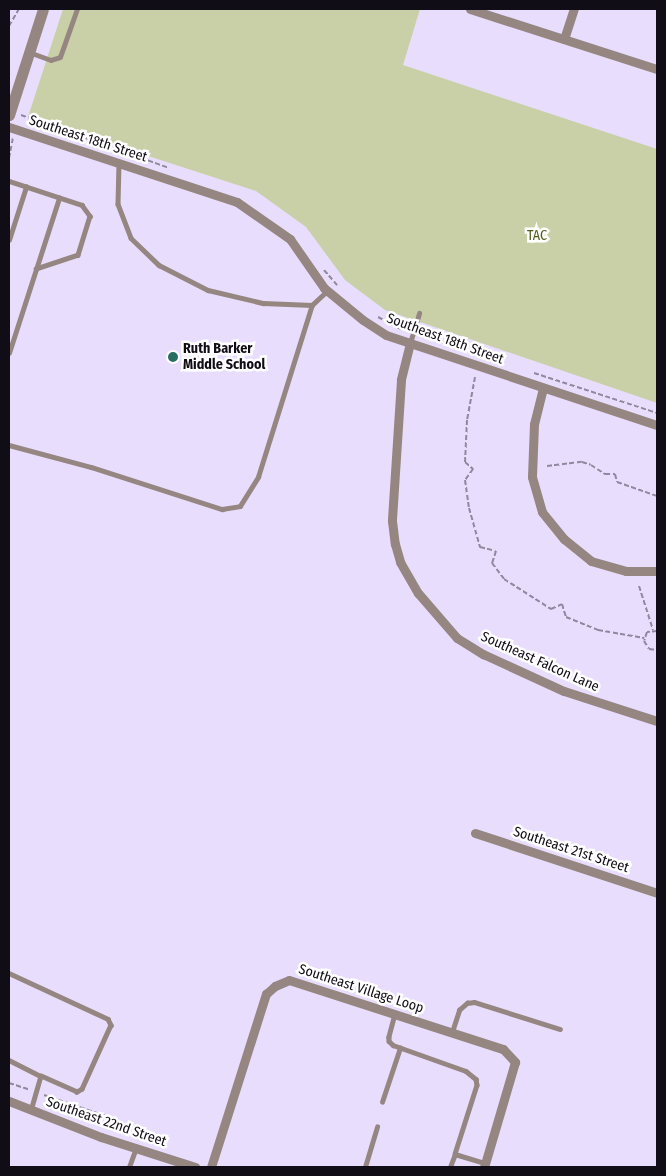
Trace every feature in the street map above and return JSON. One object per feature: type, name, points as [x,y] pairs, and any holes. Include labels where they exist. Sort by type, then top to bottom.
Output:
[{"type":"street","points":[[15,115],[29,52],[43,9]]},
{"type":"street","points":[[470,9],[657,68]]},
{"type":"street","points":[[564,39],[574,9]]},
{"type":"street","name":"Southeast 18th Street","points":[[9,127],[238,202],[290,239],[327,291],[386,335],[657,425]]},
{"type":"street","name":"Southeast Falcon Lane","points":[[410,343],[401,380],[392,521],[400,562],[414,586],[435,614],[457,638],[483,654],[564,691],[657,721]]},
{"type":"street","points":[[543,388],[534,424],[532,477],[542,512],[564,540],[591,561],[626,571],[657,571]]},
{"type":"street","name":"Southeast 21st Street","points":[[475,833],[657,893]]},
{"type":"street","name":"Southeast Village Loop","points":[[211,1167],[266,994],[275,986],[289,980],[503,1049],[515,1062],[485,1165]]},
{"type":"street","name":"Southeast 22nd Street","points":[[9,1101],[136,1148],[195,1167]]},
{"type":"lane","points":[[29,52],[51,60],[60,57],[77,9]]},
{"type":"lane","points":[[119,163],[118,204],[131,238],[159,264],[208,290],[263,303],[312,305]]},
{"type":"lane","points":[[9,181],[82,205],[90,216],[78,255],[36,268]]},
{"type":"lane","points":[[9,240],[26,187]]},
{"type":"lane","points":[[9,353],[10,344],[59,198]]},
{"type":"lane","points":[[9,445],[91,467],[222,509],[240,506],[258,477],[312,305],[327,291]]},
{"type":"lane","points":[[410,343],[419,313]]},
{"type":"lane","points":[[9,973],[108,1019],[112,1026],[82,1089],[77,1092],[9,1060]]},
{"type":"lane","points":[[452,1032],[459,1010],[467,1003],[474,1002],[560,1029]]},
{"type":"lane","points":[[396,1014],[388,1036],[389,1042],[400,1048],[466,1071],[476,1079],[477,1085],[450,1167]]},
{"type":"lane","points":[[382,1102],[400,1048]]},
{"type":"lane","points":[[31,1110],[41,1076]]},
{"type":"lane","points":[[365,1167],[377,1127]]},
{"type":"lane","points":[[130,1167],[136,1148]]},
{"type":"lane","points":[[455,1154],[485,1165]]},
{"type":"path","points":[[9,26],[19,9]]},
{"type":"path","points":[[15,115],[128,152],[170,168]]},
{"type":"path","points":[[9,158],[12,143]]},
{"type":"path","points":[[323,268],[340,288]]},
{"type":"path","points":[[373,315],[413,333]]},
{"type":"path","points":[[534,373],[657,413]]},
{"type":"path","points":[[475,377],[467,420],[465,462],[473,469],[465,480],[469,508],[480,547],[496,551],[492,563],[504,579],[551,609],[562,604],[566,617],[598,630],[644,638]]},
{"type":"path","points":[[547,466],[582,462],[591,465],[605,474],[615,474],[617,482],[657,496]]},
{"type":"path","points":[[639,586],[653,630]]},
{"type":"path","points":[[657,631],[647,632],[644,638],[646,647],[657,650]]},
{"type":"path","points":[[9,1083],[106,1116]]},
{"type":"green space","name":"TAC","points":[[63,9],[420,9],[403,65],[657,149],[657,403],[385,310],[345,280],[306,227],[256,191],[28,117]]},
{"type":"place","name":"Ruth Barker Middle School","points":[[173,357]]}]
